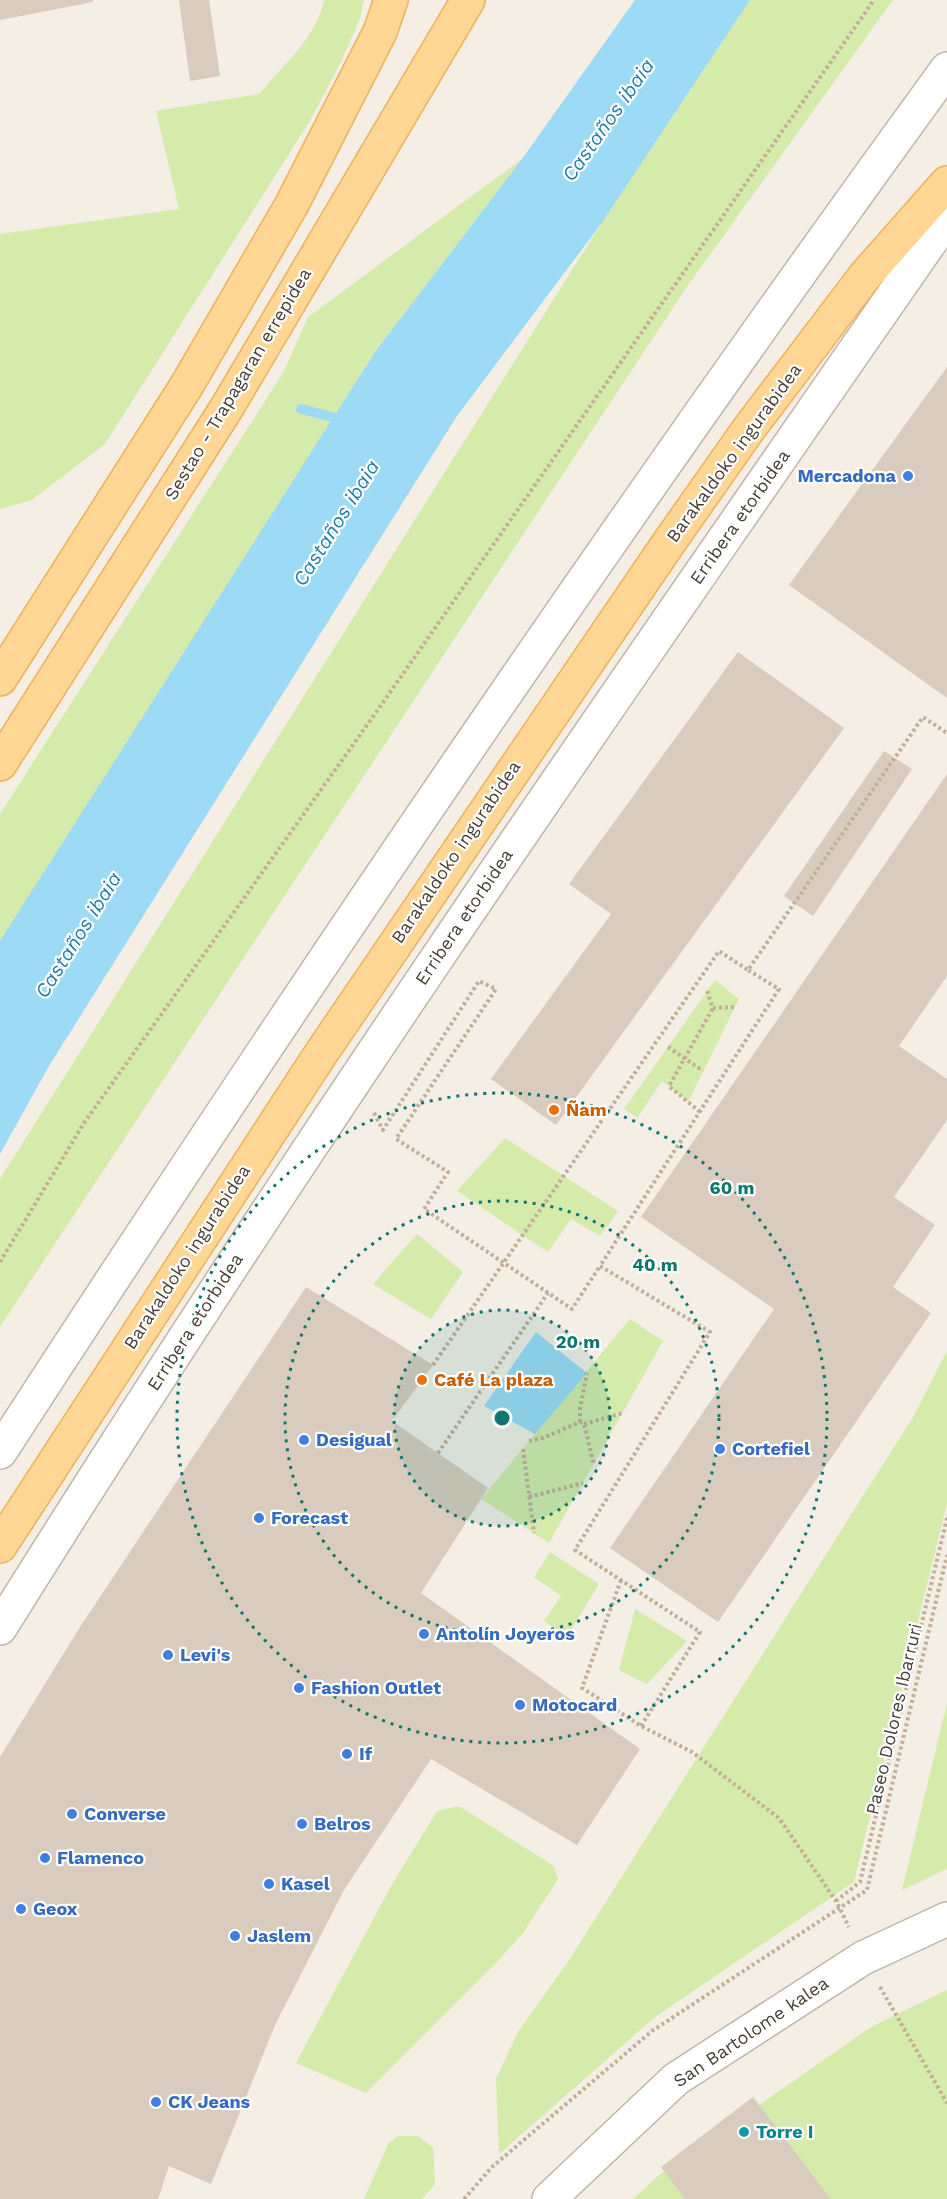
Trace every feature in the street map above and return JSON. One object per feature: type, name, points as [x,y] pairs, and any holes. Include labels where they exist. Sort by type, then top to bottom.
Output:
[{"type":"main road","points":[[0,679],[187,385],[291,206],[380,32],[391,0]]},
{"type":"main road","name":"Sestao - Trapagaran errepidea","points":[[0,764],[226,409],[468,0]]},
{"type":"main road","name":"Barakaldoko ingurabidea","points":[[0,1546],[320,1055],[676,532],[748,430],[864,277],[947,183]]},
{"type":"street","points":[[0,1452],[206,1135],[513,680],[769,313],[947,69]]},
{"type":"street","name":"Erribera etorbidea","points":[[0,1628],[150,1391],[510,847],[947,218]]},
{"type":"street","name":"San Bartolome kalea","points":[[549,2199],[676,2079],[863,1958],[947,1919]]},
{"type":"path","points":[[0,1262],[84,1123],[384,702],[874,0]]},
{"type":"path","points":[[748,970],[923,717],[947,733]]},
{"type":"path","points":[[357,1077],[383,1130],[479,981],[496,989],[396,1139],[448,1172],[424,1209],[503,1263],[572,1309],[779,989],[719,951],[503,1263],[433,1365]]},
{"type":"path","points":[[700,1112],[669,1086],[713,1008],[707,991]]},
{"type":"path","points":[[713,1008],[734,1007]]},
{"type":"path","points":[[668,1047],[703,1071]]},
{"type":"path","points":[[600,1266],[710,1332],[575,1550],[700,1632],[641,1726]]},
{"type":"path","points":[[438,1453],[548,1293]]},
{"type":"path","points":[[587,1373],[580,1409],[594,1465]]},
{"type":"path","points":[[529,1441],[582,1423],[623,1413]]},
{"type":"path","points":[[523,1449],[534,1533]]},
{"type":"path","points":[[529,1497],[583,1483]]},
{"type":"path","points":[[836,1900],[860,1882],[947,1518]]},
{"type":"path","name":"Paseo Dolores Ibarruri","points":[[840,1908],[867,1890],[947,1555]]},
{"type":"path","points":[[621,1580],[582,1688],[641,1726],[692,1752],[779,1818],[836,1900],[863,1958],[947,2103]]},
{"type":"path","points":[[464,2199],[492,2167],[652,2031],[840,1908]]},
{"type":"green space","points":[[324,0],[364,0],[360,18],[341,62],[311,119],[105,444],[32,500],[0,509],[0,234],[179,209],[156,111],[259,94],[307,38],[315,26]]},
{"type":"green space","points":[[750,0],[893,0],[686,288],[0,1327],[0,1179],[601,224]]},
{"type":"green space","points":[[522,159],[375,352],[0,946],[0,814],[283,373],[308,317]]},
{"type":"green space","points":[[715,980],[739,999],[688,1102],[662,1081],[637,1118],[624,1109]]},
{"type":"green space","points":[[505,1138],[618,1211],[600,1236],[571,1219],[548,1252],[457,1191]]},
{"type":"green space","points":[[417,1234],[463,1272],[431,1319],[373,1284]]},
{"type":"green space","points":[[630,1319],[663,1341],[549,1543],[481,1499]]},
{"type":"green space","points":[[947,1351],[947,1503],[854,1882],[655,2017],[499,2154],[496,2079],[518,2032],[569,1960],[913,1417]]},
{"type":"green space","points":[[550,1552],[599,1584],[567,1636],[544,1621],[561,1596],[534,1577]]},
{"type":"green space","points":[[635,1609],[687,1641],[647,1684],[619,1670]]},
{"type":"green space","points":[[947,1703],[947,1869],[902,1890]]},
{"type":"green space","points":[[459,1806],[554,1866],[558,1879],[523,1933],[498,1961],[366,2093],[296,2063],[391,1886],[437,1811]]},
{"type":"green space","points":[[947,1990],[947,2199],[633,2199],[659,2175],[871,2027]]},
{"type":"green space","points":[[398,2136],[418,2136],[433,2148],[435,2184],[422,2199],[364,2199],[388,2144]]},
{"type":"water","name":"Castaños ibaia","points":[[635,0],[750,0],[601,224],[457,416],[49,1066],[0,1154],[0,941],[375,352],[522,159]]},
{"type":"water","points":[[536,1332],[587,1373],[535,1434],[484,1406]]},
{"type":"building","points":[[0,0],[93,0],[93,2],[0,20]]},
{"type":"building","points":[[179,0],[209,0],[220,76],[190,81]]},
{"type":"building","name":"Mercadona","points":[[947,367],[947,698],[789,585]]},
{"type":"building","points":[[738,652],[844,728],[556,1125],[491,1079],[611,914],[569,884]]},
{"type":"building","points":[[884,751],[912,769],[813,916],[784,896]]},
{"type":"building","points":[[947,774],[947,976],[899,1046],[947,1079],[947,1120],[894,1197],[935,1225],[893,1287],[931,1313],[718,1622],[610,1548],[774,1309],[641,1217]]},
{"type":"building","name":"Fashion Outlet","points":[[306,1287],[433,1365],[392,1421],[488,1488],[421,1593],[640,1749],[577,1845],[431,1759],[344,1890],[275,2025],[211,2184],[169,2166],[158,2199],[0,2199],[0,1757],[80,1627]]},
{"type":"building","name":"Torre I","points":[[753,2097],[831,2199],[685,2199],[661,2167]]},
{"type":"waterway","points":[[301,409],[347,421]]},
{"type":"place","name":"Mercadona","points":[[908,476]]},
{"type":"place","name":"Ñam","points":[[554,1110]]},
{"type":"place","name":"Café La plaza","points":[[422,1380]]},
{"type":"place","name":"Desigual","points":[[304,1440]]},
{"type":"place","name":"Cortefiel","points":[[720,1449]]},
{"type":"place","name":"Forecast","points":[[259,1518]]},
{"type":"place","name":"Antolín Joyeros","points":[[424,1634]]},
{"type":"place","name":"Levi's","points":[[168,1655]]},
{"type":"place","name":"Fashion Outlet","points":[[299,1688]]},
{"type":"place","name":"Motocard","points":[[520,1705]]},
{"type":"place","name":"If","points":[[347,1754]]},
{"type":"place","name":"Converse","points":[[72,1814]]},
{"type":"place","name":"Belros","points":[[302,1824]]},
{"type":"place","name":"Flamenco","points":[[45,1858]]},
{"type":"place","name":"Kasel","points":[[269,1884]]},
{"type":"place","name":"Geox","points":[[21,1909]]},
{"type":"place","name":"Jaslem","points":[[235,1936]]},
{"type":"place","name":"CK Jeans","points":[[156,2102]]},
{"type":"place","name":"Torre I","points":[[744,2132]]}]
